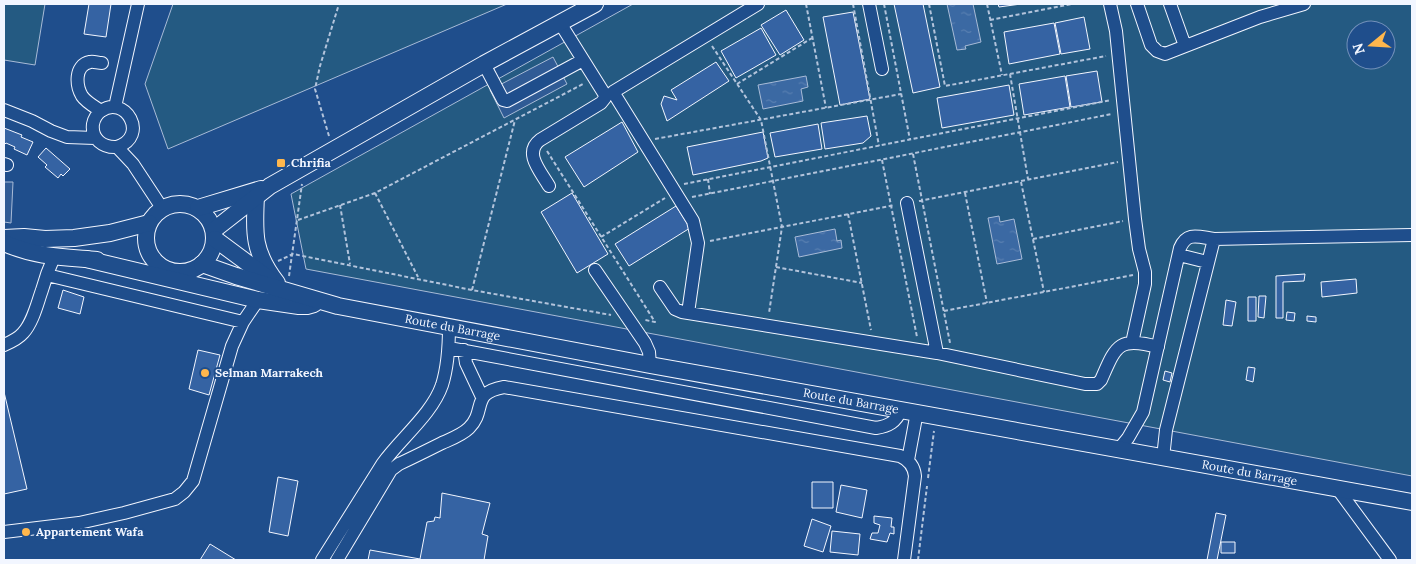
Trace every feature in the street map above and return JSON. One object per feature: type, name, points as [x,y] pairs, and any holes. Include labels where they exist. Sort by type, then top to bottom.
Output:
[{"type":"main road","points":[[214,234],[256,196],[270,186],[484,64],[595,4]]},
{"type":"main road","points":[[198,208],[270,186]]},
{"type":"main road","points":[[256,196],[254,226],[256,243],[265,268],[285,288]]},
{"type":"main road","points":[[171,204],[190,204],[198,208],[211,221],[214,234],[213,248],[209,257],[194,269],[185,272],[175,272],[165,268],[150,254],[146,233],[149,223],[162,208],[171,204]]},
{"type":"main road","points":[[4,238],[74,238],[110,233],[149,223]]},
{"type":"main road","name":"Route du Barrage","points":[[214,234],[285,288]]},
{"type":"main road","points":[[4,243],[21,250],[54,258],[111,262],[157,262]]},
{"type":"main road","points":[[86,259],[258,300],[308,306],[321,302]]},
{"type":"main road","name":"Route du Barrage","points":[[202,264],[236,276],[285,288],[321,302],[650,365],[1412,502]]},
{"type":"street","points":[[115,107],[138,4]]},
{"type":"street","points":[[688,313],[698,243],[693,220],[613,92],[758,4]]},
{"type":"street","points":[[869,4],[882,69]]},
{"type":"street","points":[[1110,4],[1118,54],[1135,219],[1139,249],[1145,272],[1145,284],[1132,343]]},
{"type":"street","points":[[1137,4],[1151,44],[1156,51],[1165,54],[1260,17],[1304,4]]},
{"type":"street","points":[[1170,4],[1185,46]]},
{"type":"street","points":[[549,186],[533,157],[534,145],[602,103],[605,95],[560,23]]},
{"type":"street","points":[[484,64],[503,100],[507,101],[583,60]]},
{"type":"street","points":[[101,111],[83,98],[77,80],[79,71],[84,64],[90,62],[102,63]]},
{"type":"street","points":[[115,107],[126,112],[130,117],[133,130],[131,136],[122,144],[105,146],[95,138],[93,132],[94,120],[101,111],[115,107]]},
{"type":"street","points":[[4,110],[67,138],[95,138]]},
{"type":"street","points":[[122,144],[162,208]]},
{"type":"street","points":[[907,203],[937,353]]},
{"type":"street","points":[[1119,449],[1136,425],[1142,412],[1179,255],[1183,242],[1188,237],[1195,236],[1214,239],[1412,235]]},
{"type":"street","points":[[1163,458],[1166,430],[1214,239]]},
{"type":"street","points":[[1179,255],[1207,262]]},
{"type":"street","points":[[4,345],[23,333],[28,326],[54,258]]},
{"type":"street","points":[[595,270],[647,347],[650,365]]},
{"type":"street","points":[[47,275],[243,322]]},
{"type":"street","points":[[660,287],[675,309],[688,313],[937,353],[1093,385],[1101,380],[1115,349],[1126,344],[1138,342],[1158,347]]},
{"type":"street","points":[[4,532],[79,523],[115,515],[175,499],[184,492],[193,481],[232,346],[243,322],[258,300]]},
{"type":"street","points":[[322,560],[383,463],[435,400],[442,385],[449,348],[448,326]]},
{"type":"street","points":[[449,348],[876,428],[886,427],[893,423],[898,416],[909,411],[908,460]]},
{"type":"street","points":[[464,350],[466,363],[482,397]]},
{"type":"street","points":[[337,560],[391,470],[464,433],[476,419],[482,397],[487,392],[498,388],[510,387],[900,456],[908,460],[914,468],[915,476],[904,560]]},
{"type":"street","points":[[1337,488],[1390,560]]},
{"type":"path","points":[[334,150],[315,89],[339,4]]},
{"type":"path","points":[[806,4],[826,108]]},
{"type":"path","points":[[853,4],[879,146]]},
{"type":"path","points":[[884,4],[910,140]]},
{"type":"path","points":[[929,4],[945,86],[1118,54]]},
{"type":"path","points":[[987,4],[1002,75]]},
{"type":"path","points":[[990,20],[1072,4]]},
{"type":"path","points":[[705,36],[761,120],[782,227],[767,326]]},
{"type":"path","points":[[738,84],[812,38]]},
{"type":"path","points":[[1010,74],[1028,180]]},
{"type":"path","points":[[298,220],[375,193],[594,78]]},
{"type":"path","points":[[643,141],[901,94]]},
{"type":"path","points":[[602,237],[675,193],[708,179],[1122,98]]},
{"type":"path","points":[[675,193],[710,194],[1124,112]]},
{"type":"path","points":[[472,290],[515,119]]},
{"type":"path","points":[[265,268],[293,254],[472,290],[655,322],[540,140]]},
{"type":"path","points":[[913,154],[950,345]]},
{"type":"path","points":[[882,160],[919,350]]},
{"type":"path","points":[[285,288],[293,254],[303,186],[297,170]]},
{"type":"path","points":[[708,179],[710,194]]},
{"type":"path","points":[[1021,181],[1044,292]]},
{"type":"path","points":[[965,192],[987,303]]},
{"type":"path","points":[[375,193],[419,278]]},
{"type":"path","points":[[340,205],[350,265]]},
{"type":"path","points":[[848,214],[874,343]]},
{"type":"path","points":[[1033,238],[1135,219]]},
{"type":"path","points":[[776,268],[862,283]]},
{"type":"path","points":[[944,312],[1145,272]]},
{"type":"path","points":[[918,560],[936,416]]},
{"type":"shaded area","points":[[4,4],[45,4],[35,65],[4,60]]},
{"type":"shaded area","points":[[173,4],[507,4],[168,149],[145,84]]},
{"type":"shaded area","points":[[633,4],[1412,4],[1412,476],[306,269],[291,194]]},
{"type":"shaded area","points":[[553,57],[567,84],[504,118],[490,90]]},
{"type":"shaded area","points":[[4,182],[13,182],[11,223],[4,222]]},
{"type":"water","points":[[947,4],[973,4],[981,42],[965,46],[966,49],[957,50]]},
{"type":"water","points":[[806,76],[808,87],[801,89],[803,101],[763,109],[758,85]]},
{"type":"water","points":[[999,216],[1000,222],[1014,219],[1022,259],[997,264],[988,218]]},
{"type":"water","points":[[835,229],[837,241],[841,240],[842,248],[799,257],[795,237]]},
{"type":"building","points":[[89,4],[111,4],[106,37],[84,34]]},
{"type":"building","points":[[894,4],[923,4],[940,87],[913,93]]},
{"type":"building","points":[[998,4],[1021,4],[999,7]]},
{"type":"building","points":[[786,10],[804,40],[780,55],[761,25]]},
{"type":"building","points":[[853,12],[870,99],[840,105],[823,17]]},
{"type":"building","points":[[1084,17],[1090,49],[1061,54],[1055,23]]},
{"type":"building","points":[[1054,23],[1060,54],[1009,64],[1004,32]]},
{"type":"building","points":[[761,28],[776,55],[736,78],[721,51]]},
{"type":"building","points":[[716,62],[729,81],[667,121],[661,104],[664,96],[677,100],[671,90]]},
{"type":"building","points":[[1097,71],[1102,102],[1071,107],[1066,76]]},
{"type":"building","points":[[1065,76],[1070,107],[1024,115],[1019,84]]},
{"type":"building","points":[[1009,85],[1014,115],[942,128],[937,98]]},
{"type":"building","points":[[867,116],[871,136],[863,143],[825,149],[821,123]]},
{"type":"building","points":[[622,122],[638,152],[584,187],[565,157]]},
{"type":"building","points":[[818,124],[822,149],[775,157],[770,133]]},
{"type":"building","points":[[4,128],[22,135],[21,137],[33,142],[27,155],[6,143],[4,145]]},
{"type":"building","points":[[763,132],[768,158],[693,175],[687,147]]},
{"type":"building","points":[[46,148],[70,169],[63,176],[61,174],[58,178],[45,167],[47,165],[38,157]]},
{"type":"building","points":[[572,193],[608,254],[577,273],[541,212]]},
{"type":"building","points":[[676,206],[690,228],[629,266],[615,244]]},
{"type":"building","points":[[1305,274],[1304,281],[1283,282],[1283,318],[1276,318],[1276,276]]},
{"type":"building","points":[[1356,279],[1357,293],[1322,297],[1321,282]]},
{"type":"building","points":[[63,290],[84,297],[80,314],[58,308]]},
{"type":"building","points":[[1259,296],[1266,296],[1264,318],[1258,317]]},
{"type":"building","points":[[1248,297],[1256,297],[1256,321],[1248,321]]},
{"type":"building","points":[[1226,300],[1236,302],[1232,326],[1223,325]]},
{"type":"building","points":[[1287,312],[1295,313],[1294,321],[1286,320]]},
{"type":"building","points":[[1307,316],[1316,317],[1316,322],[1307,321]]},
{"type":"building","points":[[198,350],[220,355],[209,395],[189,389]]},
{"type":"building","points":[[1248,367],[1255,368],[1253,382],[1246,380]]},
{"type":"building","points":[[1165,371],[1172,373],[1170,382],[1163,380]]},
{"type":"building","points":[[4,392],[27,489],[4,494]]},
{"type":"building","points":[[278,477],[298,481],[288,536],[269,532]]},
{"type":"building","points":[[812,482],[833,482],[833,508],[812,508]]},
{"type":"building","points":[[841,485],[867,490],[862,518],[836,512]]},
{"type":"building","points":[[442,493],[490,503],[482,534],[488,536],[484,560],[368,560],[370,550],[420,559],[427,522],[434,521],[435,517],[440,518]]},
{"type":"building","points":[[1216,513],[1226,515],[1217,560],[1207,560]]},
{"type":"building","points":[[874,516],[892,518],[891,527],[894,527],[894,534],[890,533],[887,542],[870,539],[872,533],[878,533],[880,525],[874,523]]},
{"type":"building","points":[[812,519],[831,526],[823,552],[804,546]]},
{"type":"building","points":[[832,531],[860,534],[858,555],[830,552]]},
{"type":"building","points":[[1221,542],[1235,542],[1235,553],[1221,553]]},
{"type":"building","points":[[210,544],[236,560],[200,560]]},
{"type":"place","name":"Chrifia","points":[[281,163]]},
{"type":"place","name":"Selman Marrakech","points":[[205,373]]},
{"type":"place","name":"Appartement Wafa","points":[[26,532]]}]
